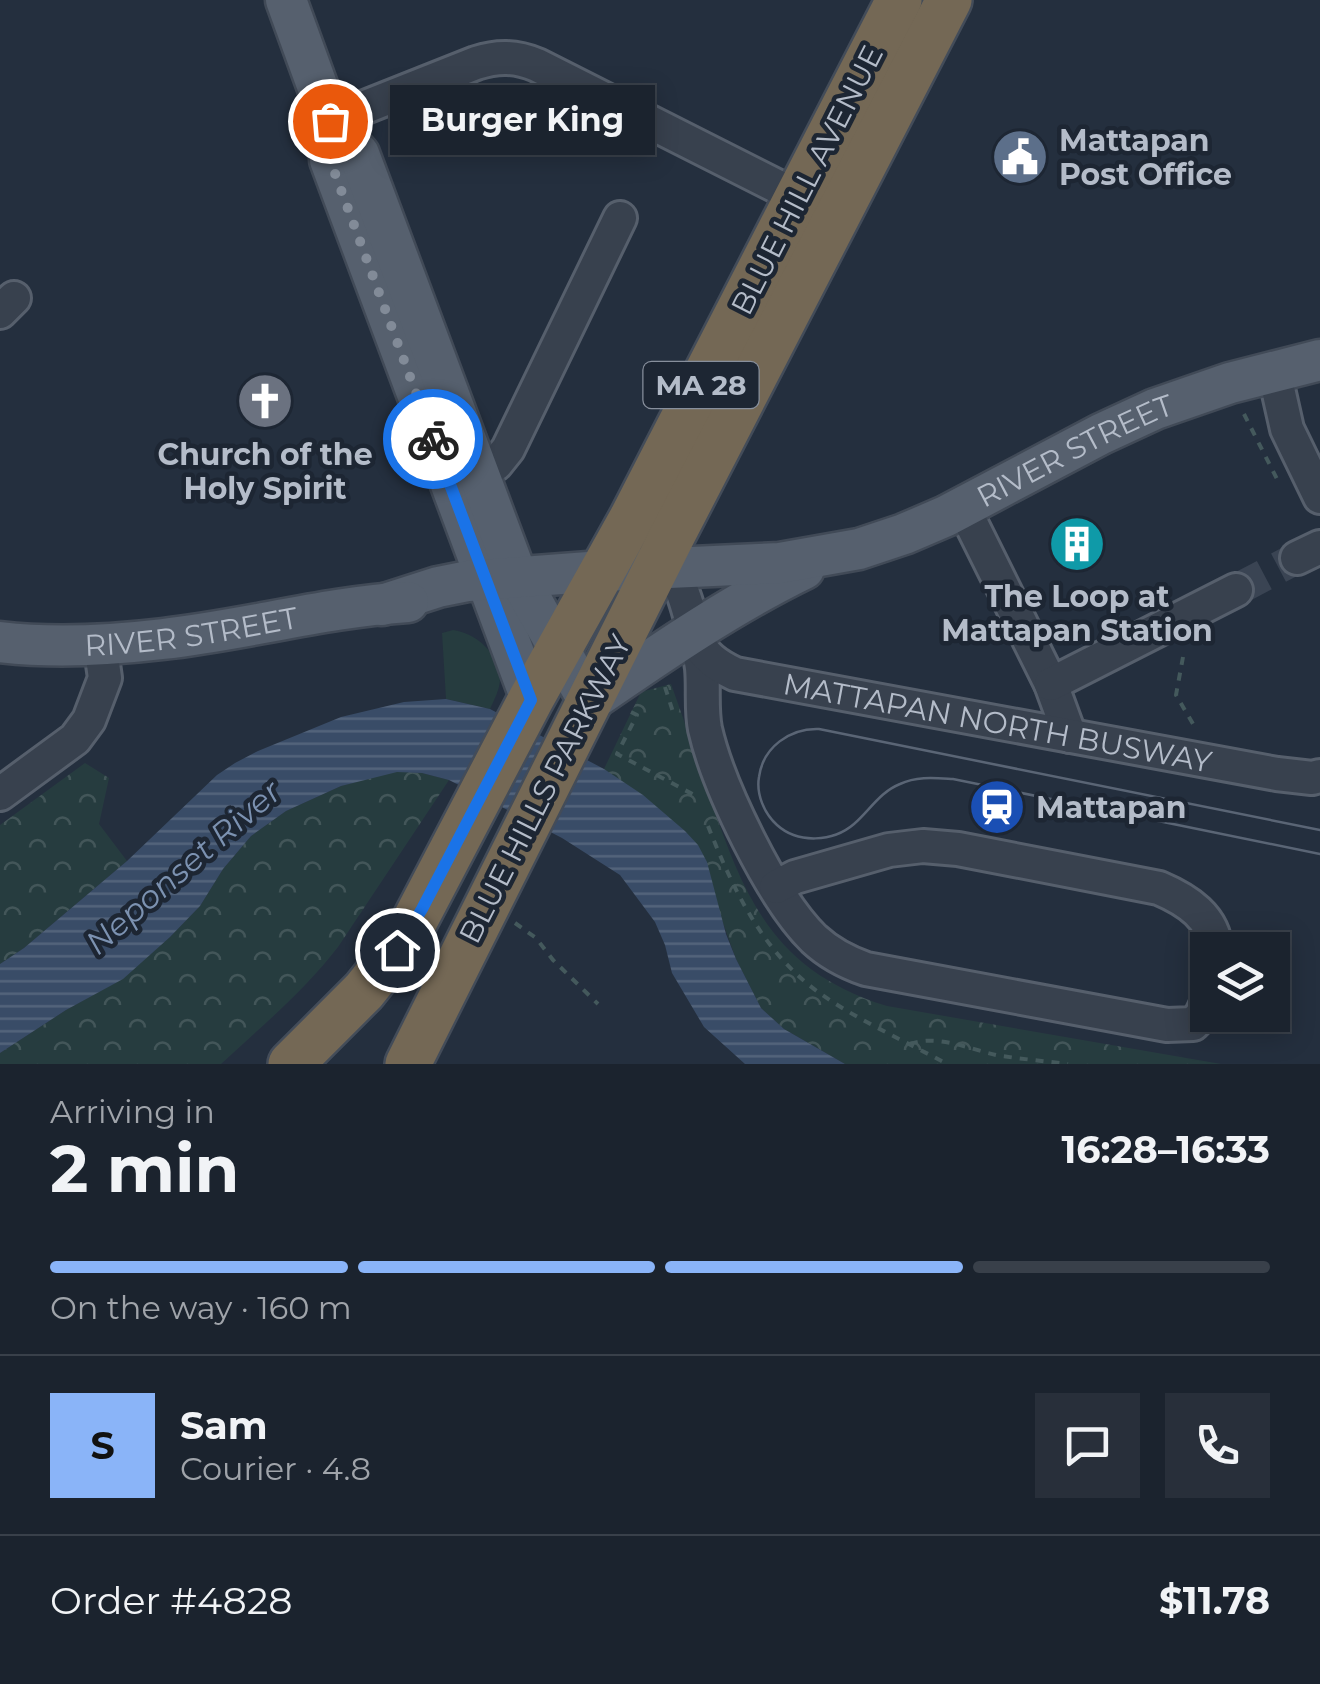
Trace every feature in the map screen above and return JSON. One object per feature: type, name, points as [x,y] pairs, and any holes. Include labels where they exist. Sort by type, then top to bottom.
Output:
[{"type":"highway","name":"BLUE HILL AVENUE","points":[[602,571],[899,0]]},
{"type":"highway","name":"BLUE HILL AVENUE","points":[[656,569],[949,0]]},
{"type":"highway","name":"BLUE HILLS PARKWAY","points":[[408,1064],[520,836],[597,713],[656,569]]},
{"type":"highway","name":"BLUE HILLS PARKWAY","points":[[291,1064],[350,1006],[397,950],[602,571]]},
{"type":"main road","points":[[286,0],[330,121],[330,160],[502,578],[559,650],[597,713]]},
{"type":"main road","points":[[330,121],[359,154],[478,471],[502,578],[502,622],[531,700]]},
{"type":"main road","name":"RIVER STREET","points":[[597,713],[693,633],[751,596],[836,555],[904,534],[1142,414],[1218,386],[1320,360]]},
{"type":"main road","name":"RIVER STREET","points":[[0,642],[160,640],[382,604],[438,587],[502,578],[780,563],[836,555]]},
{"type":"main road","name":"RIVER STREET","points":[[382,604],[457,606],[502,622]]},
{"type":"street","points":[[330,121],[476,63],[511,57],[537,65],[838,217]]},
{"type":"street","points":[[478,471],[496,464],[508,449],[620,218]]},
{"type":"street","points":[[1274,371],[1287,429],[1320,498]]},
{"type":"street","points":[[962,507],[1051,684],[1070,736]]},
{"type":"street","points":[[656,569],[680,588],[702,669],[704,721],[738,817],[776,887],[814,938],[833,954],[866,969],[1168,1025],[1190,1024]]},
{"type":"street","points":[[1051,684],[1236,590]]},
{"type":"street","name":"MATTAPAN NORTH BUSWAY","points":[[693,633],[707,657],[735,674],[1295,776],[1320,776]]},
{"type":"street","points":[[0,794],[75,738],[89,720],[104,678],[100,643]]},
{"type":"street","points":[[776,887],[795,877],[888,850],[958,848],[1158,888],[1186,902],[1203,916],[1213,932]]},
{"type":"path","points":[[1183,657],[1176,695],[1198,733]]},
{"type":"path","points":[[597,713],[637,715],[617,754],[696,796]]},
{"type":"path","points":[[704,814],[743,906],[789,966],[832,1001],[947,1064]]},
{"type":"path","points":[[515,923],[530,932],[598,1004]]},
{"type":"path","points":[[910,1044],[924,1040],[951,1043],[1004,1056],[1068,1064]]},
{"type":"green space","points":[[453,630],[478,640],[495,661],[500,683],[490,709],[446,699],[442,633]]},
{"type":"green space","points":[[671,684],[737,870],[771,929],[818,974],[849,992],[887,1006],[1221,1064],[845,1064],[784,1029],[761,1008],[736,959],[685,831],[604,769],[641,692]]},
{"type":"green space","points":[[85,763],[109,778],[99,824],[127,861],[0,964],[0,825]]},
{"type":"green space","points":[[397,771],[449,780],[338,947],[297,993],[221,1064],[0,1064],[0,1053],[122,979],[170,937],[200,906],[223,869],[251,836],[286,811],[341,786]]},
{"type":"water","name":"Neponset River","points":[[446,699],[490,709],[604,769],[643,795],[685,831],[707,862],[726,934],[761,1008],[784,1029],[845,1064],[745,1064],[704,1027],[672,973],[655,922],[620,875],[562,838],[449,780],[397,772],[341,786],[286,811],[251,836],[223,869],[200,906],[123,979],[0,1053],[0,964],[127,861],[217,775],[258,751],[341,717],[404,702]]},
{"type":"tunnel","points":[[1236,590],[1297,558]]},
{"type":"tram line","points":[[1320,830],[819,729],[788,736],[772,748],[758,783],[762,803],[772,820],[785,831],[805,838],[826,837],[846,830],[881,796],[906,781],[940,778],[1320,854]]},
{"type":"way so far","points":[[330,121],[330,160],[433,439]]},
{"type":"place","name":"Burger King","points":[[330,121]]},
{"type":"place","name":"Mattapan Post Office","points":[[1020,157]]},
{"type":"place","name":"Church of the Holy Spirit","points":[[265,401]]},
{"type":"place","name":"The Loop at Mattapan Station","points":[[1077,544]]},
{"type":"place","name":"Mattapan","points":[[997,807]]},
{"type":"route","points":[[397,950],[531,700],[433,439]]}]
